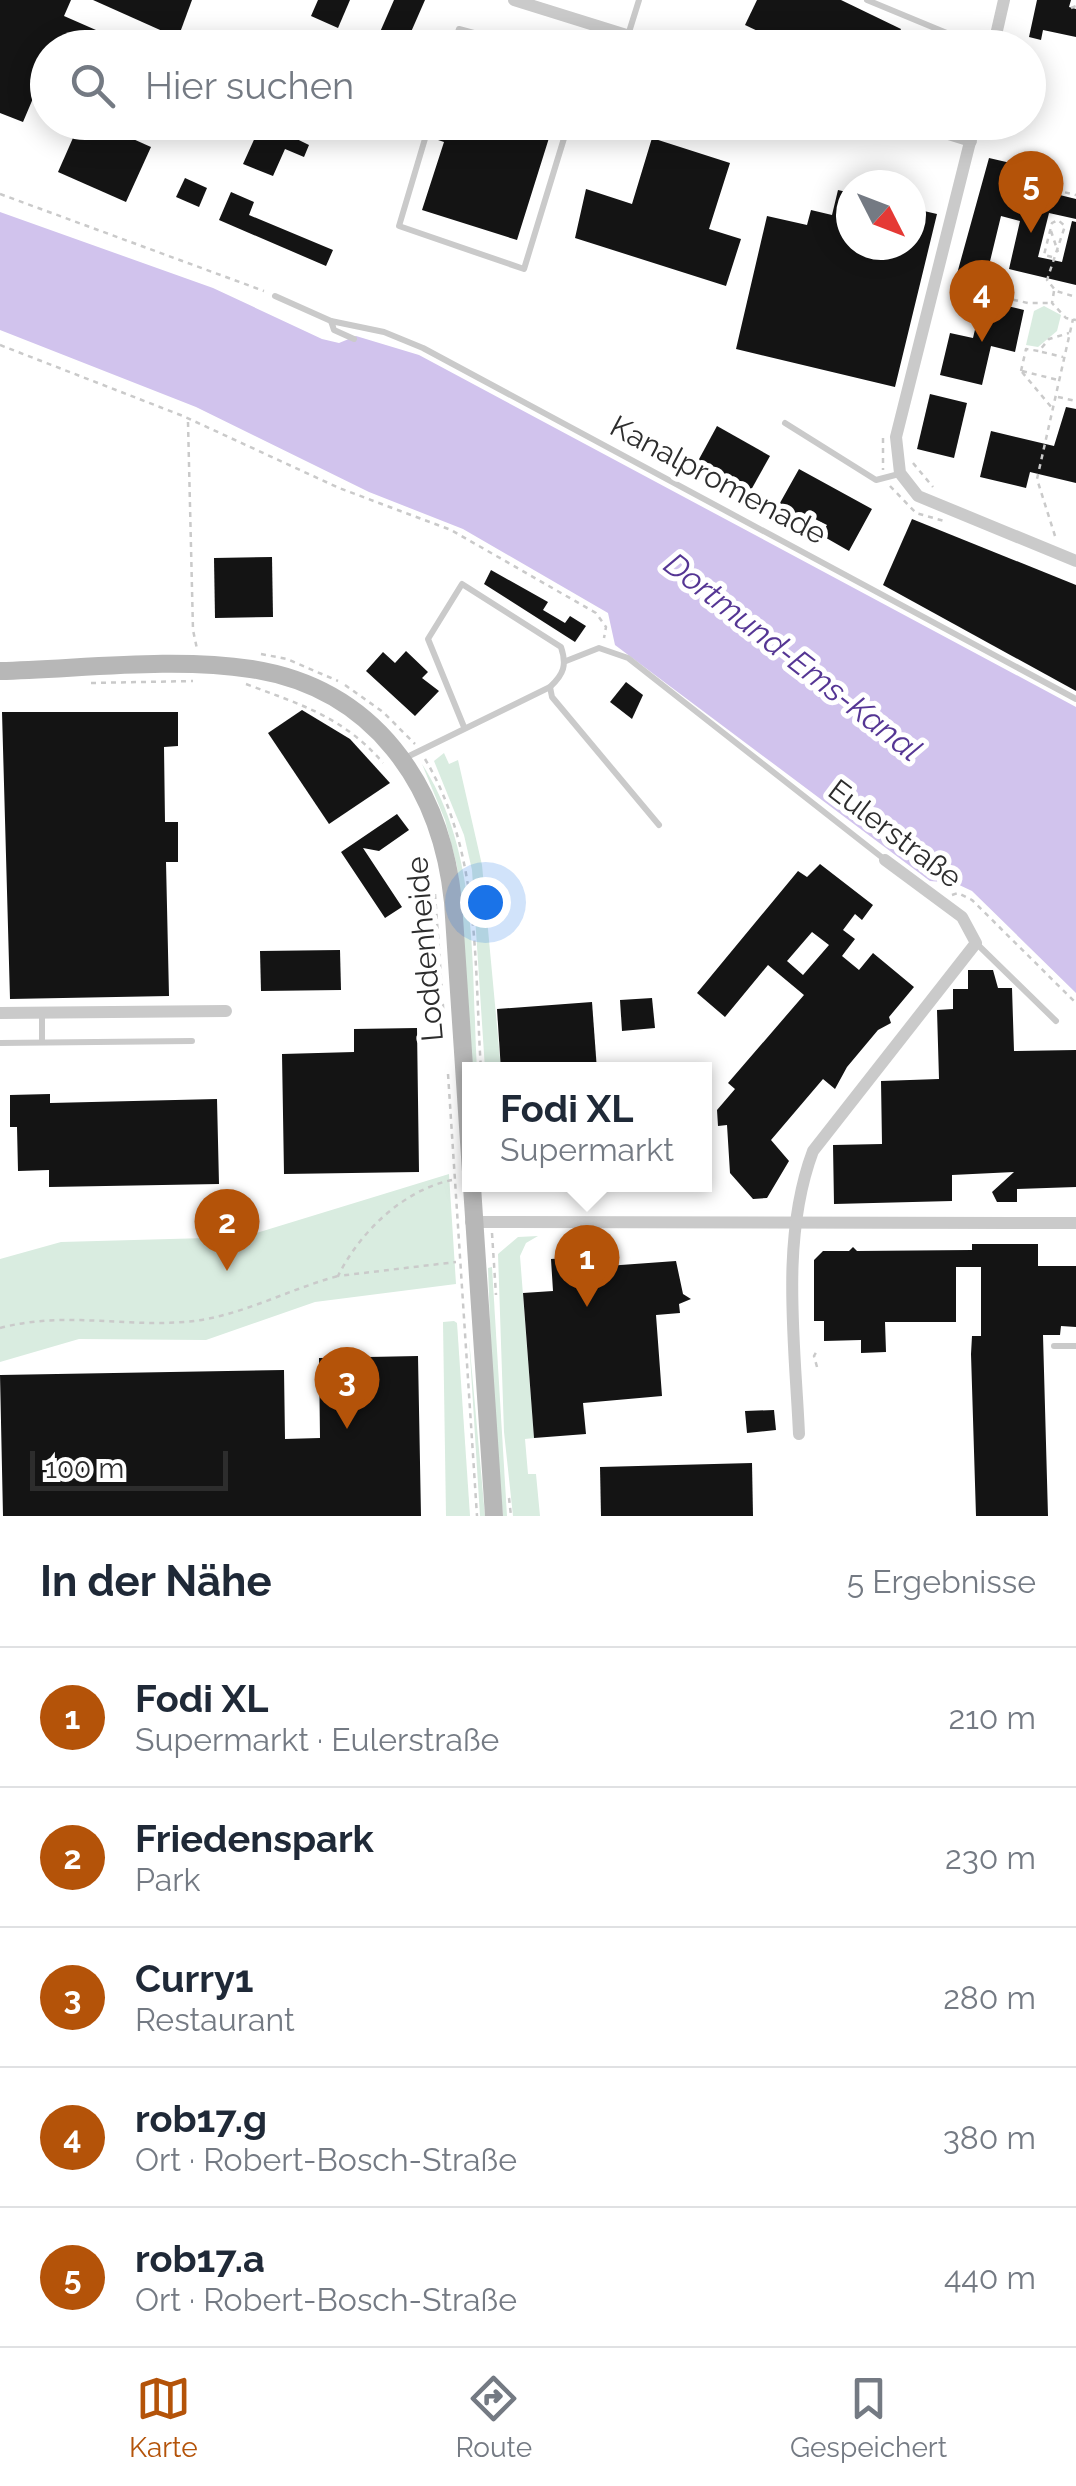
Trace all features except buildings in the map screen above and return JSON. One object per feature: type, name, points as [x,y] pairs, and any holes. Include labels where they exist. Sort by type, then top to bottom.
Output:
[{"type":"street","points":[[514,0],[607,30]]},
{"type":"street","points":[[997,30],[1004,0]]},
{"type":"street","points":[[968,140],[971,141],[896,437],[893,476],[926,500],[1076,561]]},
{"type":"street","name":"Loddenheide","points":[[0,671],[196,666],[270,673],[332,698],[382,734],[430,802],[448,858],[462,1080]]},
{"type":"street","name":"Eulerstraße","points":[[885,860],[962,918],[976,943]]},
{"type":"street","points":[[799,1434],[795,1222],[800,1185],[813,1152],[976,943]]},
{"type":"street","points":[[0,1013],[226,1011]]},
{"type":"street","name":"Loddenheide","points":[[469,1192],[494,1516]]},
{"type":"street","points":[[471,1222],[1076,1223]]},
{"type":"lane","points":[[629,30],[639,0]]},
{"type":"lane","points":[[867,0],[940,30]]},
{"type":"lane","points":[[599,30],[600,26]]},
{"type":"lane","points":[[425,140],[399,226],[524,270],[564,140]]},
{"type":"lane","name":"Kanalpromenade","points":[[275,296],[331,320],[384,332],[423,348],[1076,699]]},
{"type":"lane","name":"Kanalpromenade","points":[[331,320],[334,330],[354,338]]},
{"type":"lane","points":[[785,423],[876,480],[893,476]]},
{"type":"lane","points":[[400,759],[550,687],[562,676],[566,661],[561,647],[550,636],[462,584],[428,639],[464,727]]},
{"type":"lane","points":[[566,661],[599,648]]},
{"type":"lane","name":"Eulerstraße","points":[[599,648],[628,658],[885,860]]},
{"type":"lane","points":[[550,687],[552,697],[659,826]]},
{"type":"lane","points":[[976,943],[1056,1021]]},
{"type":"lane","points":[[42,1012],[42,1042]]},
{"type":"lane","points":[[0,1043],[192,1042]]},
{"type":"lane","points":[[1054,1346],[1076,1346]]},
{"type":"path","points":[[1032,164],[1026,183],[1076,195]]},
{"type":"path","points":[[0,194],[275,296]]},
{"type":"path","points":[[1062,221],[1066,236],[1057,258],[1044,255],[1048,229],[1062,221]]},
{"type":"path","points":[[1048,229],[1059,253]]},
{"type":"path","points":[[1052,257],[1047,280],[1055,289],[1076,297]]},
{"type":"path","points":[[1052,303],[1055,289]]},
{"type":"path","points":[[974,291],[1028,303],[1052,303],[1074,320],[1038,480],[1057,542],[1040,535]]},
{"type":"path","points":[[1039,352],[1049,339],[1070,333]]},
{"type":"path","points":[[0,344],[338,488],[451,530],[601,618],[606,627],[599,648]]},
{"type":"path","points":[[1021,371],[1026,349],[1066,359]]},
{"type":"path","points":[[1021,371],[1060,380]]},
{"type":"path","points":[[1021,371],[1053,409]]},
{"type":"path","points":[[1056,397],[1076,401]]},
{"type":"path","points":[[188,421],[193,630],[198,650],[210,650]]},
{"type":"path","points":[[885,432],[880,460],[912,510],[946,522]]},
{"type":"path","points":[[910,456],[924,481],[936,489]]},
{"type":"path","points":[[248,652],[286,659],[335,679],[383,712],[400,759]]},
{"type":"path","points":[[244,679],[274,685]]},
{"type":"path","points":[[74,684],[204,680]]},
{"type":"path","points":[[235,680],[292,698],[329,716],[366,744],[439,782],[460,835],[470,888],[481,1062]]},
{"type":"path","points":[[368,736],[376,744]]},
{"type":"path","points":[[384,753],[400,759]]},
{"type":"path","points":[[434,885],[445,1024],[442,888]]},
{"type":"path","points":[[945,903],[958,893],[972,900],[1076,1002]]},
{"type":"path","points":[[447,1063],[477,1516]]},
{"type":"path","points":[[338,1276],[380,1220],[401,1202],[454,1180]]},
{"type":"path","points":[[0,1328],[82,1317],[152,1322],[210,1318],[338,1276],[458,1262]]},
{"type":"path","points":[[817,1367],[814,1356],[818,1349]]},
{"type":"green space","points":[[1044,306],[1061,315],[1057,331],[1038,347],[1026,345],[1034,311]]},
{"type":"green space","points":[[444,753],[449,764],[458,760],[482,865],[500,1062],[485,1062],[472,870],[464,835],[434,761]]},
{"type":"green space","points":[[422,764],[441,799],[463,873],[472,952],[477,1062],[471,1062],[457,866],[445,820]]},
{"type":"green space","points":[[449,1174],[456,1284],[315,1302],[206,1340],[79,1339],[0,1362],[0,1259],[61,1242],[243,1237]]},
{"type":"green space","points":[[538,1236],[526,1243],[520,1256],[534,1438],[525,1439],[528,1474],[536,1474],[540,1516],[513,1516],[504,1432],[498,1254],[518,1237]]},
{"type":"green space","points":[[492,1267],[507,1516],[503,1516],[495,1423],[488,1268]]},
{"type":"green space","points":[[454,1321],[470,1516],[446,1516],[443,1322]]},
{"type":"green space","points":[[469,1339],[485,1516],[480,1516]]},
{"type":"water","name":"Dortmund-Ems-Kanal","points":[[0,212],[213,288],[322,339],[339,343],[356,336],[419,355],[1076,707],[1076,993],[972,891],[955,883],[930,881],[615,645],[608,613],[463,529],[369,492],[196,407],[0,330]]},
{"type":"place","name":"rob17.a","points":[[1031,233]]},
{"type":"place","name":"rob17.g","points":[[982,342]]},
{"type":"place","name":"Friedenspark","points":[[227,1271]]},
{"type":"place","name":"Fodi XL","points":[[587,1307]]},
{"type":"place","name":"Curry1","points":[[347,1429]]}]
